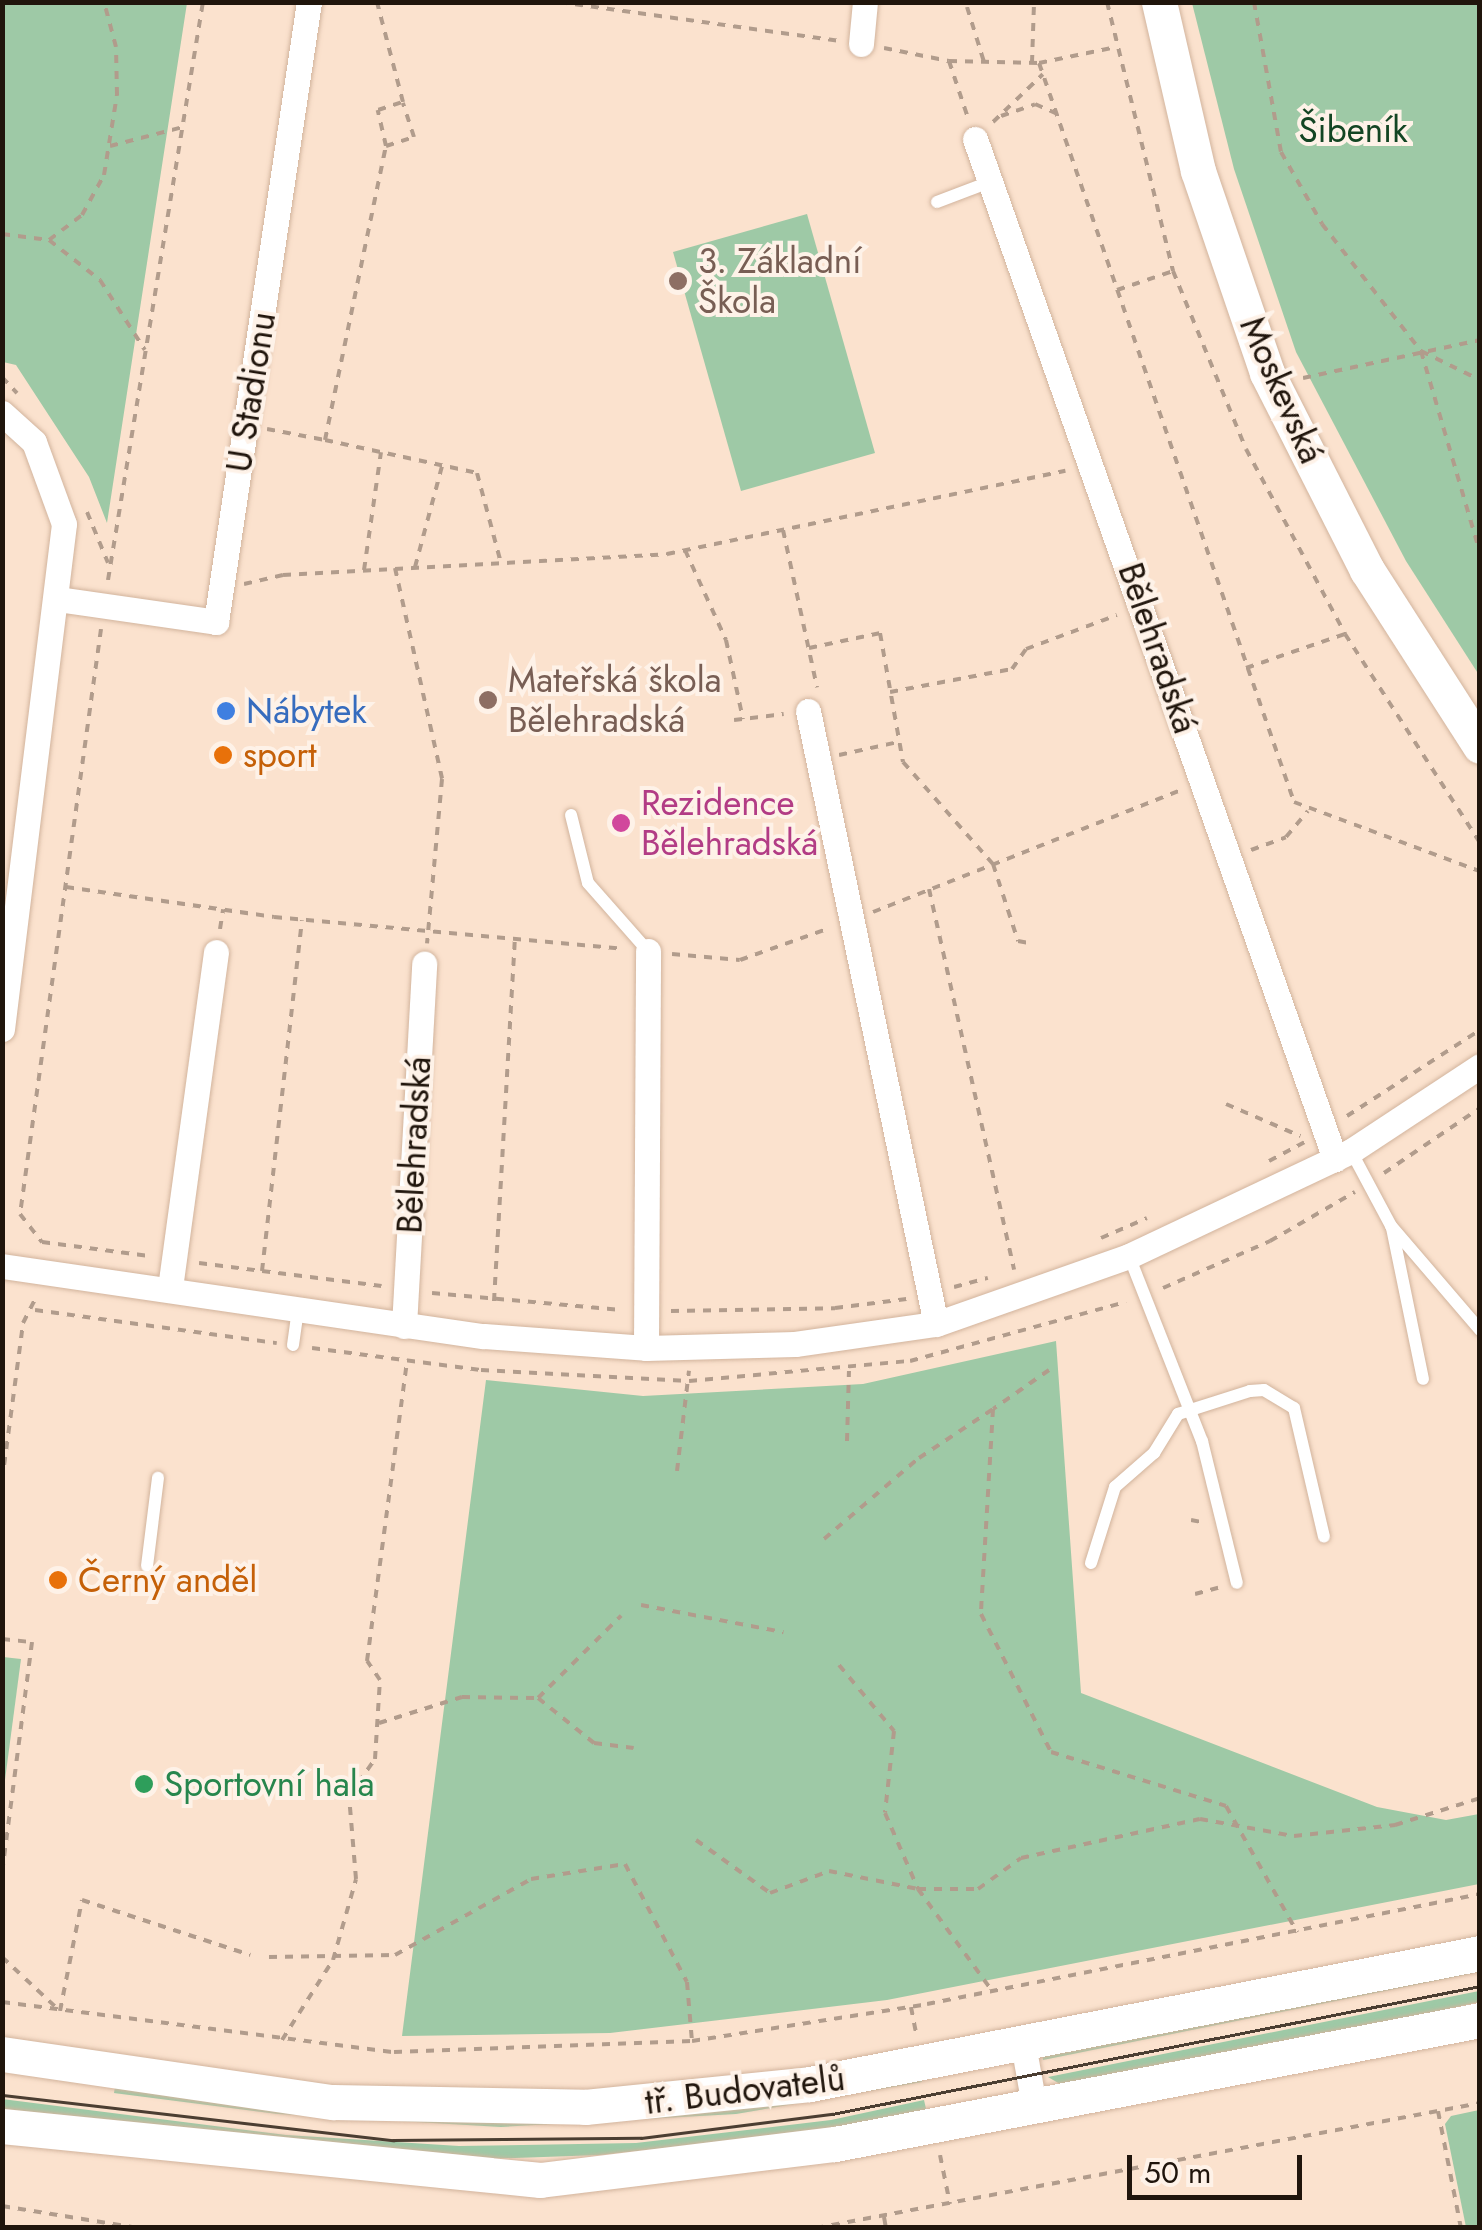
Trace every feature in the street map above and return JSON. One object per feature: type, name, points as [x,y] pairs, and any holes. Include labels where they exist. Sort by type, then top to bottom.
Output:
[{"type":"street","name":"U Stadionu","points":[[57,599],[216,622],[310,2]]},
{"type":"street","points":[[862,44],[865,2]]},
{"type":"street","name":"Moskevská","points":[[1159,2],[1198,171],[1267,373],[1367,570],[1480,746]]},
{"type":"street","name":"Bělehradská","points":[[975,139],[994,181],[1144,607],[1323,1130],[1343,1155]]},
{"type":"street","points":[[2,413],[34,442],[53,482],[64,524],[2,1029]]},
{"type":"street","points":[[808,711],[936,1324]]},
{"type":"street","points":[[170,1288],[216,952]]},
{"type":"street","points":[[646,1348],[648,952]]},
{"type":"street","name":"Bělehradská","points":[[404,1326],[424,964]]},
{"type":"street","points":[[2,1266],[170,1288],[404,1326],[646,1348],[796,1344],[936,1324],[1129,1256],[1343,1155],[1480,1066]]},
{"type":"street","name":"tř. Budovatelů","points":[[2,2054],[332,2102],[507,2109],[736,2095],[1023,2044],[1480,1954]]},
{"type":"street","name":"tř. Budovatelů","points":[[2,2126],[540,2180],[834,2144],[1480,2020]]},
{"type":"street","points":[[1023,2044],[1034,2105]]},
{"type":"lane","points":[[937,202],[994,181]]},
{"type":"lane","points":[[571,815],[588,883],[648,952]]},
{"type":"lane","points":[[1343,1155],[1370,1184],[1391,1226],[1480,1330]]},
{"type":"lane","points":[[1391,1226],[1424,1379]]},
{"type":"lane","points":[[1129,1256],[1189,1406],[1237,1583]]},
{"type":"lane","points":[[293,1345],[298,1309]]},
{"type":"lane","points":[[1091,1563],[1115,1487],[1154,1453],[1189,1406],[1264,1390],[1294,1408],[1324,1537]]},
{"type":"lane","points":[[147,1566],[158,1478]]},
{"type":"path","points":[[49,240],[82,214],[104,175],[110,146],[116,47],[104,2]]},
{"type":"path","points":[[203,2],[104,607],[20,1214],[42,1242],[494,1301],[648,1312],[835,1308],[930,1293],[1028,1265]]},
{"type":"path","points":[[377,2],[414,138],[386,146]]},
{"type":"path","points":[[1032,63],[1034,2]]},
{"type":"path","points":[[1107,2],[1173,271],[1246,449],[1345,634],[1480,844]]},
{"type":"path","points":[[1254,2],[1281,152],[1322,224],[1421,351],[1480,552]]},
{"type":"path","points":[[967,7],[984,62]]},
{"type":"path","points":[[949,61],[975,139],[1043,74]]},
{"type":"path","points":[[1040,63],[1294,802],[1308,811],[1480,871]]},
{"type":"path","points":[[325,440],[386,146],[378,110],[403,102]]},
{"type":"path","points":[[999,117],[1035,104],[1057,114]]},
{"type":"path","points":[[110,146],[183,126]]},
{"type":"path","points":[[2,234],[49,240],[100,280],[146,352]]},
{"type":"path","points":[[1117,290],[1173,271]]},
{"type":"path","points":[[1308,396],[1299,378],[1480,340]]},
{"type":"path","points":[[1421,351],[1480,380]]},
{"type":"path","points":[[246,425],[477,474],[501,563]]},
{"type":"path","points":[[364,570],[381,452]]},
{"type":"path","points":[[221,590],[283,574],[685,550],[1093,463]]},
{"type":"path","points":[[416,567],[442,466]]},
{"type":"path","points":[[734,720],[808,711],[820,702],[782,530]]},
{"type":"path","points":[[685,550],[726,640],[743,719]]},
{"type":"path","points":[[395,568],[442,779],[428,932]]},
{"type":"path","points":[[890,692],[1012,669],[1026,649],[1144,607]]},
{"type":"path","points":[[810,648],[880,634],[903,762],[993,864],[1018,942],[1029,943]]},
{"type":"path","points":[[1246,668],[1345,634]]},
{"type":"path","points":[[820,759],[899,742]]},
{"type":"path","points":[[66,886],[302,920],[740,960],[1192,786]]},
{"type":"path","points":[[1242,853],[1286,837],[1308,811]]},
{"type":"path","points":[[929,890],[1014,1270]]},
{"type":"path","points":[[262,1271],[302,920]]},
{"type":"path","points":[[494,1301],[516,939]]},
{"type":"path","points":[[1260,1166],[1480,1030]]},
{"type":"path","points":[[1226,1104],[1286,1131]]},
{"type":"path","points":[[2,1481],[23,1324],[35,1310],[407,1360],[690,1382],[850,1370],[1039,1331],[1145,1296],[1270,1241],[1370,1184],[1480,1108]]},
{"type":"path","points":[[1088,1243],[1156,1214]]},
{"type":"path","points":[[282,2040],[333,1960],[356,1879],[349,1796],[375,1759],[380,1680],[367,1662],[407,1360]]},
{"type":"path","points":[[847,1441],[850,1370]]},
{"type":"path","points":[[824,1539],[919,1458],[1049,1370]]},
{"type":"path","points":[[677,1471],[690,1382]]},
{"type":"path","points":[[994,1409],[981,1614],[1051,1752],[1226,1806],[1297,1932]]},
{"type":"path","points":[[1195,1594],[1237,1583]]},
{"type":"path","points":[[640,1605],[782,1632]]},
{"type":"path","points":[[538,1698],[621,1616]]},
{"type":"path","points":[[2,1639],[32,1642],[2,1872]]},
{"type":"path","points":[[839,1664],[894,1731],[885,1813],[918,1889],[992,1992]]},
{"type":"path","points":[[379,1722],[462,1698],[538,1698],[594,1743],[634,1748]]},
{"type":"path","points":[[696,1840],[770,1893],[829,1871],[918,1889],[978,1889],[1021,1858],[1200,1819],[1235,1821],[1294,1836],[1396,1824],[1480,1798]]},
{"type":"path","points":[[269,1958],[333,1960],[395,1955],[532,1879],[625,1864],[687,1982],[692,2042]]},
{"type":"path","points":[[2,2002],[394,2052],[692,2042],[992,1992],[1480,1894]]},
{"type":"path","points":[[60,2011],[82,1900],[250,1956]]},
{"type":"path","points":[[2,1957],[60,2011]]},
{"type":"path","points":[[816,2228],[1480,2103]]},
{"type":"path","points":[[1438,2111],[1461,2228]]},
{"type":"path","points":[[2,2206],[138,2228]]},
{"type":"path","points":[[884,2217],[886,2228]]},
{"type":"green space","points":[[2,3],[187,3],[107,523],[89,477],[16,365],[3,362]]},
{"type":"green space","name":"Šibeník","points":[[1192,3],[1479,3],[1479,675],[1406,561],[1296,352],[1234,169]]},
{"type":"green space","points":[[807,214],[875,453],[741,491],[673,252]]},
{"type":"green space","points":[[1056,1341],[1081,1693],[1377,1807],[1446,1820],[1479,1814],[1479,1884],[887,2000],[610,2033],[402,2036],[486,1380],[643,1396],[863,1384]]},
{"type":"green space","points":[[2,1657],[21,1659],[3,1795]]},
{"type":"green space","points":[[1479,1960],[1479,1972],[1043,2060],[1042,2053]]},
{"type":"green space","points":[[1479,1991],[1479,2002],[1383,2024],[1060,2084],[1048,2077]]},
{"type":"green space","points":[[919,2071],[922,2082],[736,2114],[501,2127],[278,2114],[114,2093],[116,2080],[430,2113]]},
{"type":"green space","points":[[2,2099],[286,2135],[459,2146],[636,2143],[831,2120],[924,2100],[927,2113],[834,2130],[600,2155],[455,2160],[3,2109]]},
{"type":"green space","points":[[1479,2110],[1479,2227],[1466,2227],[1445,2124],[1451,2116]]},
{"type":"tram line","points":[[2,2095],[393,2140],[641,2138],[832,2114],[1480,1986]]},
{"type":"place","name":"3. Základní Škola","points":[[678,281]]},
{"type":"place","name":"Mateřská škola Bělehradská","points":[[488,700]]},
{"type":"place","name":"Nábytek","points":[[226,711]]},
{"type":"place","name":"sport","points":[[223,755]]},
{"type":"place","name":"Rezidence Bělehradská","points":[[621,823]]},
{"type":"place","name":"Černý anděl","points":[[58,1580]]},
{"type":"place","name":"Sportovní hala","points":[[144,1784]]}]
